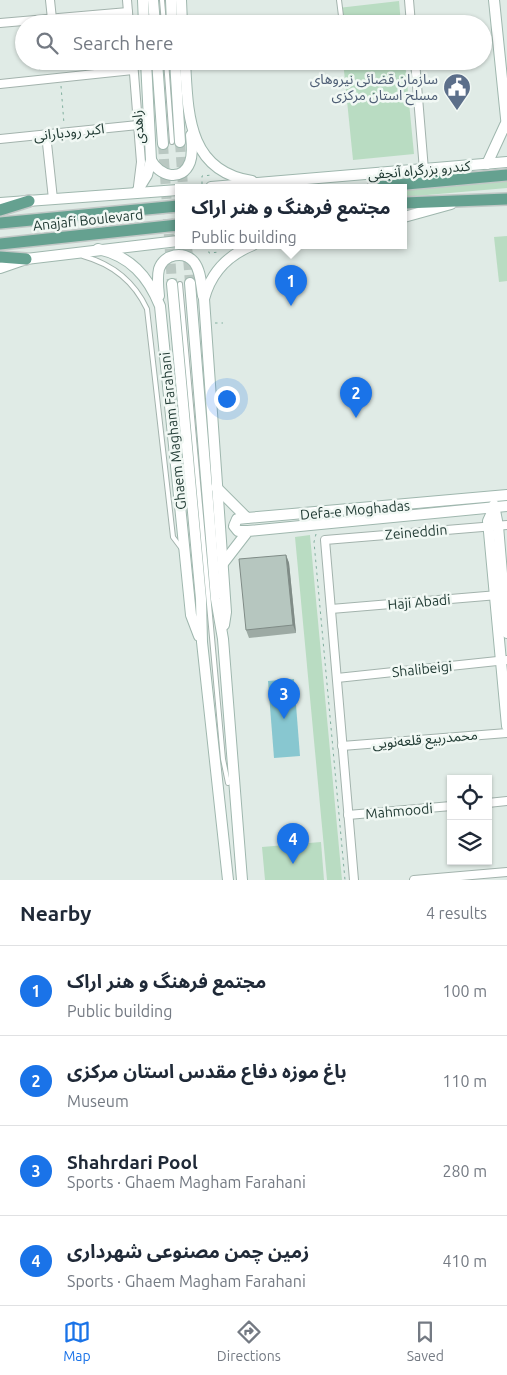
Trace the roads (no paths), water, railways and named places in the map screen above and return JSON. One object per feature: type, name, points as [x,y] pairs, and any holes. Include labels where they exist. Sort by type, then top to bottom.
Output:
[{"type":"main road","points":[[406,184],[507,175]]},
{"type":"main road","points":[[407,203],[507,199]]},
{"type":"main road","points":[[0,210],[29,201]]},
{"type":"main road","name":"Anajafi Boulevard","points":[[0,223],[175,206]]},
{"type":"main road","name":"Anajafi Boulevard","points":[[0,244],[175,225]]},
{"type":"main road","points":[[0,257],[26,259]]},
{"type":"street","points":[[50,0],[52,15]]},
{"type":"street","points":[[128,0],[128,15]]},
{"type":"street","points":[[143,0],[144,15]]},
{"type":"street","points":[[153,0],[154,15]]},
{"type":"street","points":[[171,0],[172,15]]},
{"type":"street","points":[[181,0],[182,15]]},
{"type":"street","points":[[409,0],[410,15]]},
{"type":"street","points":[[487,164],[506,127],[494,0]]},
{"type":"street","points":[[95,15],[128,12]]},
{"type":"street","points":[[0,23],[15,22]]},
{"type":"street","points":[[0,84],[41,80],[103,70]]},
{"type":"street","name":"زاهدی","points":[[133,70],[141,162],[136,193]]},
{"type":"street","points":[[136,193],[148,175],[151,160],[146,70]]},
{"type":"street","points":[[159,70],[172,143]]},
{"type":"street","points":[[172,143],[175,70]]},
{"type":"street","points":[[151,160],[158,171],[166,175],[178,174],[186,169],[191,157],[191,126],[186,70]]},
{"type":"street","points":[[415,70],[424,170]]},
{"type":"street","name":"اکبر رودبارانی","points":[[0,139],[138,125]]},
{"type":"street","points":[[191,126],[201,150],[220,168],[237,177],[266,183]]},
{"type":"street","points":[[46,134],[53,199]]},
{"type":"street","name":"کندرو بزرگراه آنجفی","points":[[252,184],[507,162]]},
{"type":"street","points":[[0,202],[175,190]]},
{"type":"street","points":[[407,216],[463,200]]},
{"type":"street","points":[[0,268],[26,259],[175,241]]},
{"type":"street","name":"Ghaem Magham Farahani","points":[[98,249],[124,258],[138,269],[149,282],[160,306],[191,615],[202,642]]},
{"type":"street","name":"Ghaem Magham Farahani","points":[[223,639],[226,612],[221,566],[204,299],[211,278],[222,264],[244,249]]},
{"type":"street","points":[[160,306],[158,283],[160,267],[168,258],[176,255],[189,258],[195,264],[204,299]]},
{"type":"street","name":"Ghaem Magham Farahani","points":[[180,284],[216,599],[223,639],[242,880]]},
{"type":"street","name":"Ghaem Magham Farahani","points":[[180,284],[201,599],[202,642],[228,880]]},
{"type":"street","points":[[216,487],[247,518]]},
{"type":"street","name":"Defa-e Moghadas","points":[[247,518],[507,495]]},
{"type":"street","points":[[494,497],[494,508],[498,526],[502,594],[507,726]]},
{"type":"street","name":"Defa-e Moghadas","points":[[248,530],[507,506]]},
{"type":"street","points":[[247,518],[237,519],[234,526],[238,531],[248,530]]},
{"type":"street","name":"Zeineddin","points":[[331,609],[325,540],[498,526]]},
{"type":"street","points":[[221,566],[248,530]]},
{"type":"street","points":[[502,594],[507,633]]},
{"type":"street","name":"Haji Abadi","points":[[331,609],[502,594]]},
{"type":"street","points":[[331,609],[354,880]]},
{"type":"street","name":"Shalibeigi","points":[[337,678],[504,660]]},
{"type":"street","name":"محمدربیع قلعه‌نویی","points":[[342,746],[507,733]]},
{"type":"street","points":[[492,803],[507,802]]},
{"type":"street","name":"Mahmoodi","points":[[348,815],[447,806]]},
{"type":"street","points":[[414,880],[507,872]]},
{"type":"lane","points":[[162,0],[163,15]]},
{"type":"lane","points":[[339,0],[341,15]]},
{"type":"lane","points":[[167,70],[172,143]]},
{"type":"lane","points":[[71,253],[96,260],[116,270],[131,284],[146,309],[173,537],[186,554]]},
{"type":"lane","points":[[180,284],[207,587],[224,759],[228,782]]},
{"type":"water","points":[[294,679],[300,756],[274,758],[268,681]]},
{"type":"tunnel","points":[[180,142],[183,184]]},
{"type":"tunnel","points":[[163,144],[172,284]]},
{"type":"tunnel","points":[[187,249],[190,283]]},
{"type":"place","name":"سازمان قضائی نیروهای مسلح استان مرکزی","points":[[457,111]]},
{"type":"place","name":"مجتمع فرهنگ و هنر اراک","points":[[291,306]]},
{"type":"place","name":"باغ موزه دفاع مقدس استان مرکزی","points":[[356,418]]},
{"type":"place","name":"Shahrdari Pool","points":[[284,719]]},
{"type":"place","name":"زمین چمن مصنوعی شهرداری","points":[[293,864]]}]
